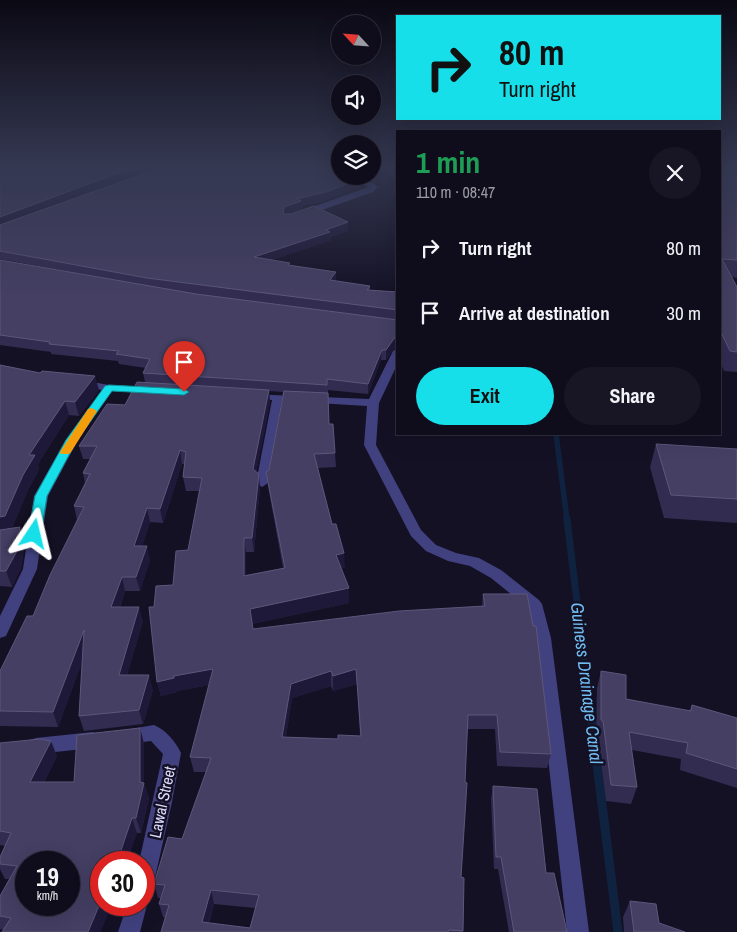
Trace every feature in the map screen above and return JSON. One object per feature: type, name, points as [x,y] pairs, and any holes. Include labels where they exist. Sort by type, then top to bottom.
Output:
[{"type":"street","points":[[297,215],[310,210]]},
{"type":"street","points":[[396,355],[373,403],[370,445],[416,533],[431,548],[453,557],[474,562],[496,574],[534,604],[543,638],[578,932]]},
{"type":"street","points":[[70,382],[109,388],[159,391]]},
{"type":"street","points":[[0,632],[30,568],[30,535],[41,496],[72,440],[109,388]]},
{"type":"street","points":[[238,396],[373,403]]},
{"type":"street","points":[[262,483],[278,398]]},
{"type":"street","name":"Lawal Street","points":[[18,748],[154,733],[172,753],[171,766],[151,851]]},
{"type":"street","points":[[129,932],[134,916]]},
{"type":"building","points":[[0,210],[17,210],[0,217]]},
{"type":"building","points":[[41,210],[284,210],[283,214],[291,214],[301,210],[324,210],[348,222],[326,230],[330,232],[254,257],[290,263],[288,265],[336,272],[330,280],[370,286],[367,290],[396,292],[396,310],[147,278],[0,251],[0,225]]},
{"type":"building","points":[[721,210],[737,210],[737,260],[722,259],[737,287],[737,352],[730,351],[721,332]]},
{"type":"building","points":[[0,260],[196,294],[396,320],[396,336],[386,350],[382,350],[368,384],[327,379],[327,385],[143,373],[150,359],[116,354],[119,351],[49,344],[50,342],[0,335]]},
{"type":"building","points":[[0,365],[40,373],[42,371],[95,376],[75,402],[65,401],[29,455],[35,455],[23,475],[5,516],[0,517]]},
{"type":"building","points":[[137,382],[269,390],[253,469],[259,474],[252,538],[244,538],[244,576],[285,568],[266,472],[269,470],[284,391],[328,393],[329,424],[333,424],[335,453],[314,454],[332,524],[336,524],[344,553],[336,555],[349,588],[250,609],[253,629],[399,611],[485,606],[483,594],[527,594],[533,626],[536,626],[551,754],[500,752],[497,715],[468,715],[465,782],[467,783],[461,877],[464,878],[463,931],[161,932],[169,905],[159,904],[165,885],[155,884],[155,881],[168,837],[182,839],[211,758],[190,757],[213,669],[174,676],[174,678],[157,682],[149,607],[154,607],[156,586],[173,585],[176,551],[188,550],[202,478],[183,477],[186,452],[180,450],[160,509],[147,508],[134,546],[147,546],[136,577],[122,577],[111,607],[139,607],[119,675],[149,675],[139,710],[79,716],[84,630],[53,712],[0,711],[0,671],[27,616],[33,616],[50,575],[84,507],[74,506],[90,474],[83,473],[97,446],[79,446],[107,404],[125,405]],"holes":[[[356,669],[361,736],[338,735],[338,739],[282,737],[291,684],[331,671],[333,676]],[[211,890],[259,895],[250,928],[202,922]]]},
{"type":"building","points":[[656,444],[737,449],[737,499],[671,495]]},
{"type":"building","points":[[20,527],[16,553],[6,571],[0,571],[0,530]]},
{"type":"building","points":[[601,671],[626,675],[626,699],[691,711],[692,705],[737,718],[737,769],[686,753],[688,743],[629,732],[637,787],[611,785],[603,721],[601,720]]},
{"type":"building","points":[[140,728],[140,782],[144,783],[136,818],[132,818],[121,851],[90,851],[90,916],[95,916],[88,932],[2,932],[11,918],[0,916],[0,896],[15,870],[15,916],[80,916],[80,851],[15,851],[15,866],[0,864],[0,857],[11,833],[0,831],[0,743],[40,739],[51,741],[30,782],[74,782],[77,735]]},
{"type":"building","points":[[493,786],[537,789],[546,873],[554,873],[567,932],[514,932],[501,857],[496,857]]},
{"type":"building","points":[[630,901],[656,904],[659,923],[685,932],[634,932]]},
{"type":"waterway","name":"Guiness Drainage Canal","points":[[556,435],[567,520]]},
{"type":"waterway","name":"Guiness Drainage Canal","points":[[567,519],[589,703]]},
{"type":"waterway","name":"Guiness Drainage Canal","points":[[589,701],[618,932]]},
{"type":"slow traffic","points":[[65,452],[92,411]]},
{"type":"route","points":[[34,534],[41,496],[72,440],[109,388],[184,392]]}]
